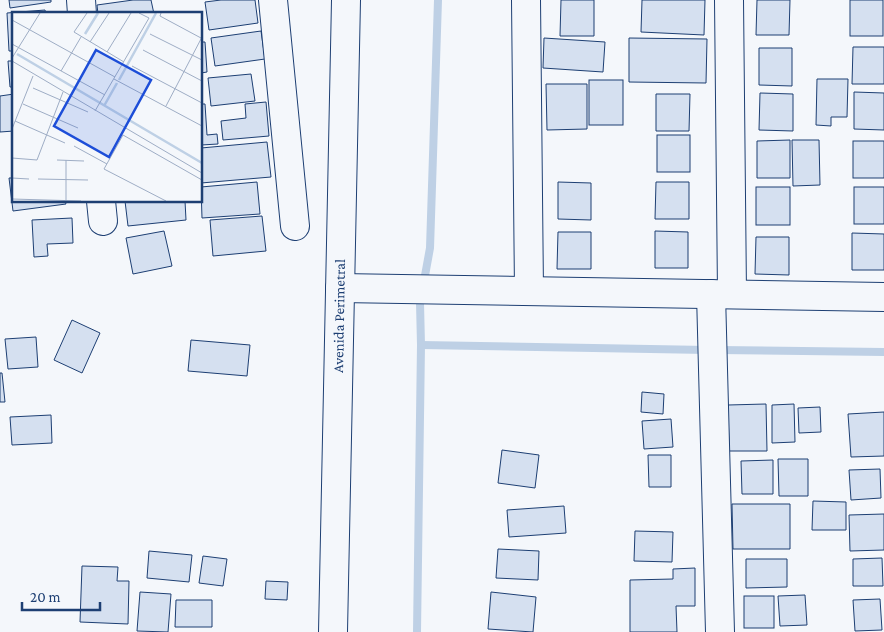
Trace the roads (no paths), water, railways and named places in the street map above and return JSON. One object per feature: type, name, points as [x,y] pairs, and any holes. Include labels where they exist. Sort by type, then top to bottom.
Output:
[{"type":"street","points":[[273,0],[295,226]]},
{"type":"street","name":"Avenida Perimetral","points":[[333,632],[346,0]]},
{"type":"street","points":[[526,0],[529,291]]},
{"type":"street","points":[[720,632],[714,394],[729,0]]},
{"type":"street","points":[[340,288],[529,291],[718,299],[884,297]]},
{"type":"waterway","points":[[417,632],[420,303],[430,248],[438,0]]},
{"type":"waterway","points":[[421,345],[707,350]]},
{"type":"waterway","points":[[718,350],[884,352]]}]
